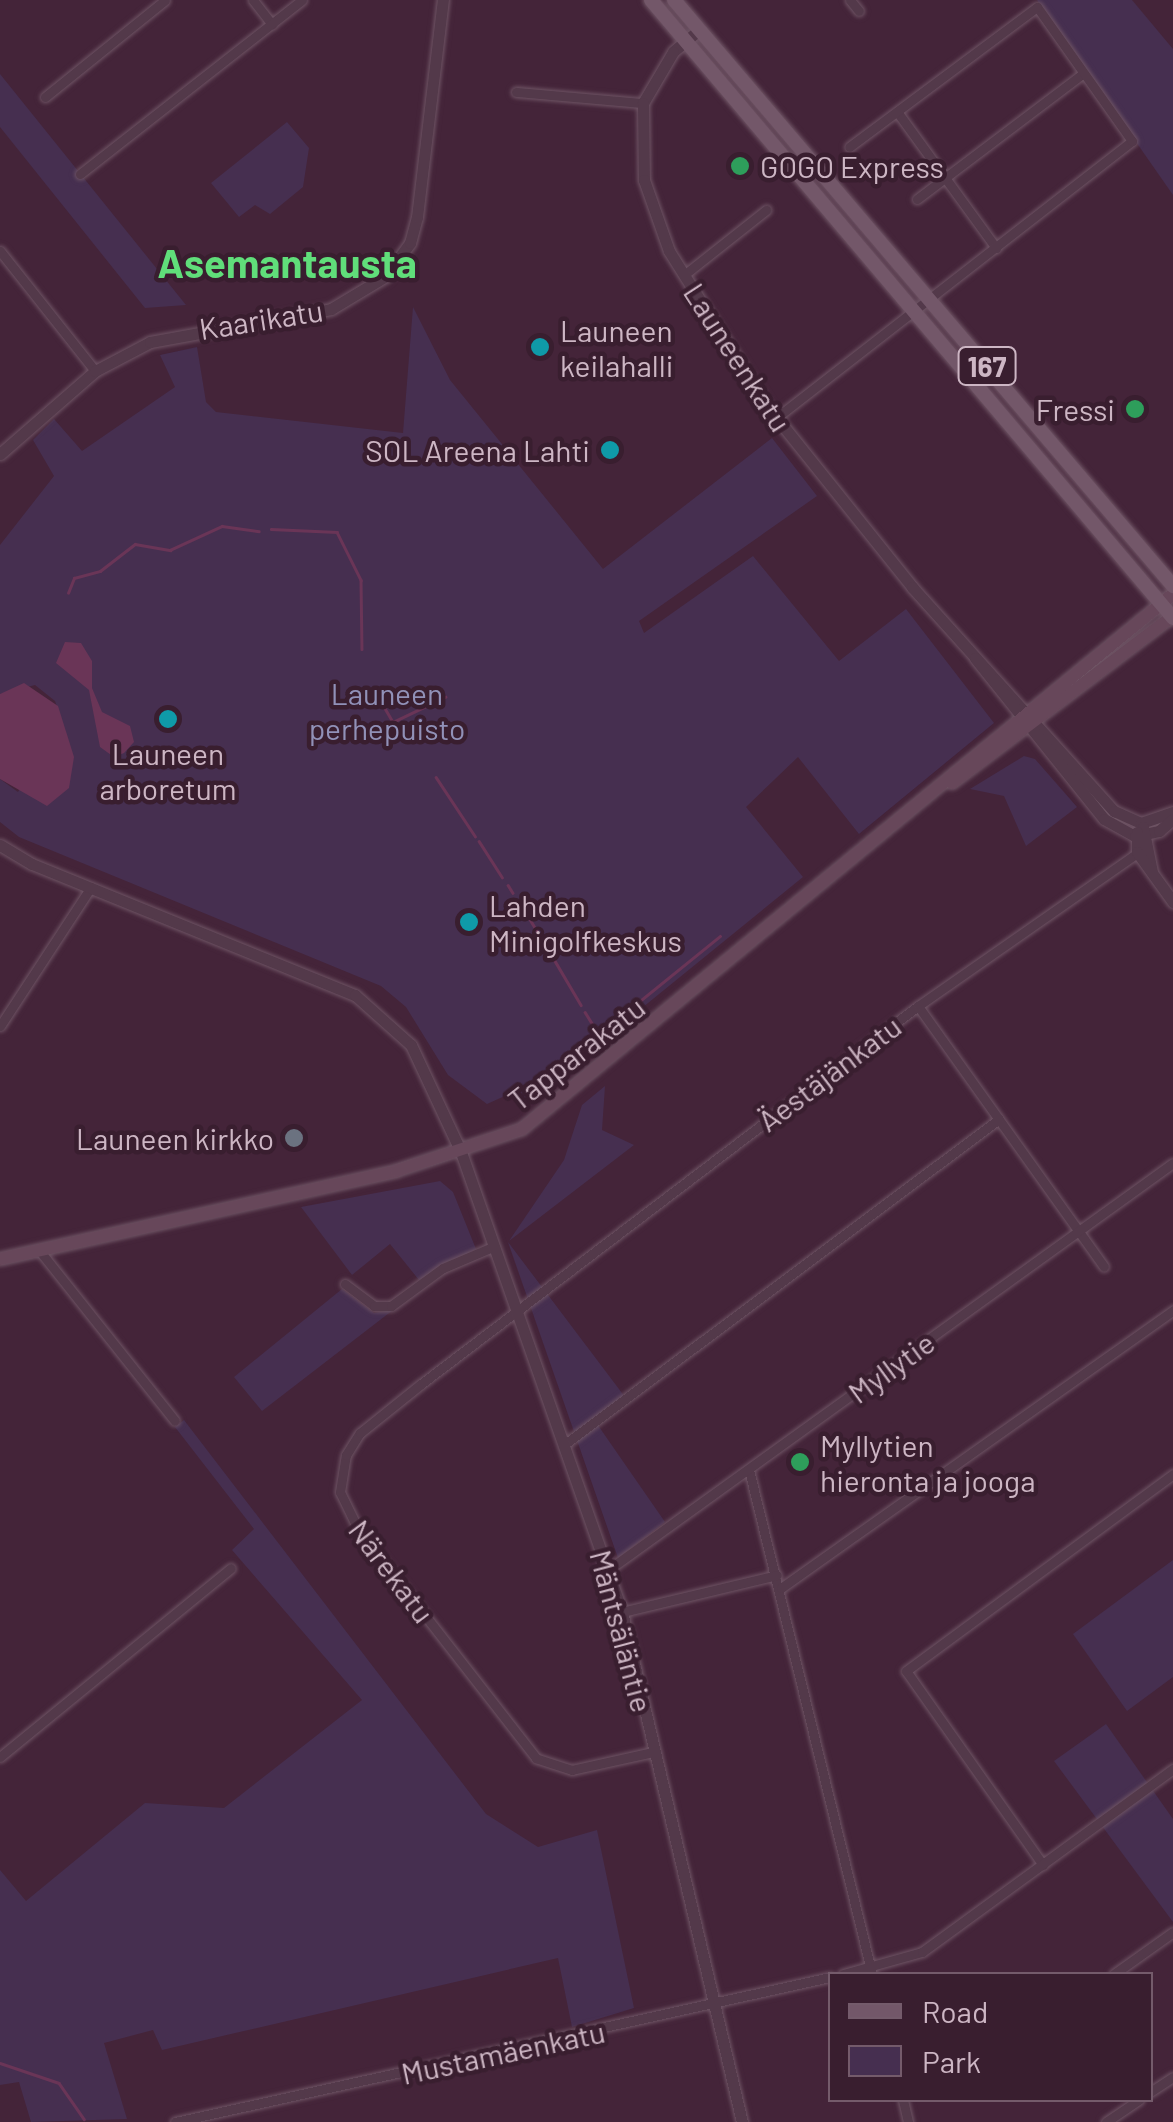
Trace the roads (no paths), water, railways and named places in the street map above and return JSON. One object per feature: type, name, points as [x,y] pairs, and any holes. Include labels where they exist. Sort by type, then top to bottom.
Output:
[{"type":"main road","name":"167","points":[[650,0],[1167,599],[1173,617]]},
{"type":"main road","name":"167","points":[[674,0],[1173,586]]},
{"type":"main road","points":[[1029,720],[1167,599]]},
{"type":"main road","points":[[1029,720],[1173,617]]},
{"type":"main road","name":"Tapparakatu","points":[[0,1259],[461,1152],[513,1134],[568,1094],[1029,720]]},
{"type":"street","points":[[46,96],[166,0]]},
{"type":"street","points":[[253,0],[272,24]]},
{"type":"street","points":[[80,174],[302,0]]},
{"type":"street","name":"Kaarikatu","points":[[0,454],[96,371],[182,332],[332,309],[386,276],[410,244],[417,218],[443,0]]},
{"type":"street","points":[[850,0],[859,11]]},
{"type":"street","points":[[776,418],[1132,141],[1081,74],[1038,7],[849,147]]},
{"type":"street","name":"Launeenkatu","points":[[700,29],[663,64],[644,103],[640,151],[650,206],[684,275],[776,418],[1029,720],[1104,818],[1141,831]]},
{"type":"street","points":[[917,199],[1081,74]]},
{"type":"street","points":[[516,92],[644,103]]},
{"type":"street","points":[[898,112],[996,248]]},
{"type":"street","points":[[684,275],[766,210]]},
{"type":"street","points":[[0,251],[96,371]]},
{"type":"street","points":[[1173,816],[1141,831],[1152,873],[1173,902]]},
{"type":"street","points":[[0,845],[373,1006],[410,1045],[461,1152]]},
{"type":"street","name":"Äestäjänkatu","points":[[518,1311],[918,1006],[1143,850]]},
{"type":"street","points":[[0,1026],[92,887]]},
{"type":"street","points":[[918,1006],[1104,1267]]},
{"type":"street","points":[[565,1444],[999,1119]]},
{"type":"street","name":"Mäntsäläntie","points":[[461,1152],[622,1612],[742,2122]]},
{"type":"street","name":"Myllytie","points":[[608,1570],[1173,1163]]},
{"type":"street","points":[[345,1284],[374,1306],[391,1306],[443,1268],[495,1246]]},
{"type":"street","points":[[39,1250],[176,1421]]},
{"type":"street","points":[[780,1588],[1173,1310]]},
{"type":"street","name":"Närekatu","points":[[518,1311],[360,1433],[346,1454],[340,1492],[359,1530],[544,1764],[572,1770],[654,1752]]},
{"type":"street","points":[[749,1470],[872,1971],[922,1952],[1173,1770]]},
{"type":"street","points":[[1043,1864],[906,1671],[1173,1474]]},
{"type":"street","points":[[0,1757],[231,1568]]},
{"type":"street","points":[[622,1612],[778,1576]]},
{"type":"street","points":[[1117,1972],[1173,1932]]},
{"type":"street","name":"Mustamäenkatu","points":[[180,2121],[828,1978]]},
{"type":"street","points":[[1106,2122],[1136,2102]]},
{"type":"waterway","points":[[68,593],[74,578],[100,571],[135,544],[170,550],[222,526],[259,531]]},
{"type":"waterway","points":[[271,529],[337,532],[361,580],[362,649]]},
{"type":"waterway","points":[[393,722],[445,697]]},
{"type":"waterway","points":[[382,703],[394,724]]},
{"type":"waterway","points":[[436,777],[475,836]]},
{"type":"waterway","points":[[479,841],[502,877]]},
{"type":"waterway","points":[[508,885],[513,893]]},
{"type":"waterway","points":[[519,901],[539,934]]},
{"type":"waterway","points":[[596,1027],[604,1030],[720,936]]},
{"type":"waterway","points":[[548,949],[581,1005]]},
{"type":"waterway","points":[[585,1012],[592,1023]]},
{"type":"waterway","points":[[0,2063],[59,2083],[84,2119]]},
{"type":"place","name":"GOGO Express","points":[[740,166]]},
{"type":"place","name":"Launeen keilahalli","points":[[540,347]]},
{"type":"place","name":"Fressi","points":[[1135,409]]},
{"type":"place","name":"SOL Areena Lahti","points":[[610,450]]},
{"type":"place","name":"Launeen arboretum","points":[[168,719]]},
{"type":"place","name":"Lahden Minigolfkeskus","points":[[469,922]]},
{"type":"place","name":"Launeen kirkko","points":[[294,1138]]},
{"type":"place","name":"Myllytien hieronta ja jooga","points":[[800,1462]]},
{"type":"district","name":"Asemantausta","points":[[287,262]]},
{"type":"park label","name":"Launeen perhepuisto","points":[[387,710]]}]
